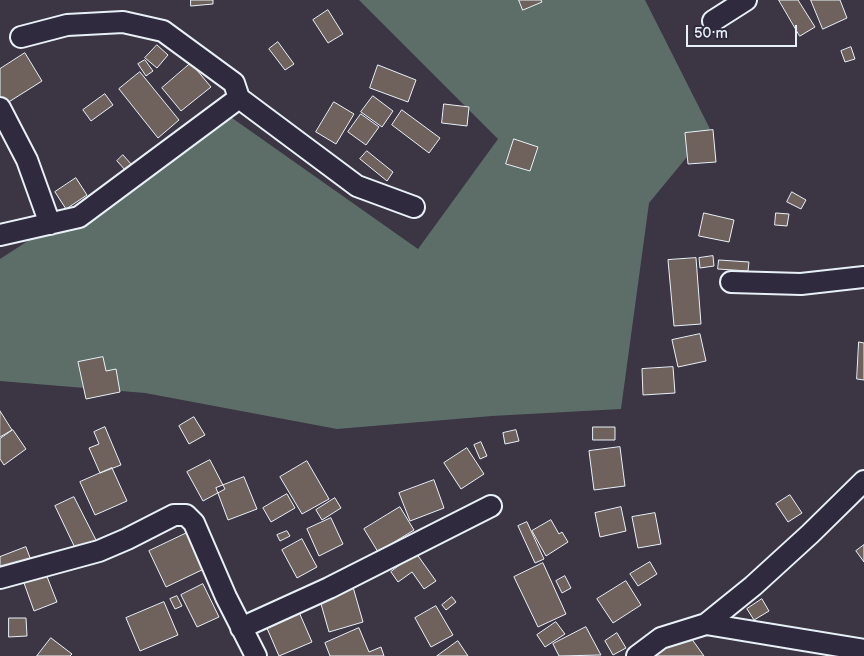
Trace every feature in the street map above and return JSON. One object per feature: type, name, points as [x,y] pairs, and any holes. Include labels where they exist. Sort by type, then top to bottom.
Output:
[{"type":"street","points":[[713,21],[746,0]]},
{"type":"street","points":[[21,37],[67,25],[123,22],[164,31],[234,83],[238,98],[356,186],[414,207]]},
{"type":"street","points":[[0,235],[79,217],[238,98]]},
{"type":"street","points":[[0,108],[27,160],[50,224]]},
{"type":"street","points":[[730,282],[801,284],[864,278]]},
{"type":"street","points":[[637,656],[661,638],[706,624],[753,586],[864,481]]},
{"type":"street","points":[[241,628],[267,618],[336,585],[491,506]]},
{"type":"street","points":[[0,578],[99,551],[174,515],[186,516],[194,523],[226,597],[256,656]]},
{"type":"street","points":[[706,624],[864,650]]},
{"type":"green space","points":[[359,0],[645,0],[710,129],[649,203],[621,409],[492,416],[337,429],[145,393],[0,381],[0,259],[225,113],[418,249],[498,139]]},
{"type":"building","points":[[191,0],[213,0],[213,4],[191,6]]},
{"type":"building","points":[[519,0],[541,0],[542,2],[523,10]]},
{"type":"building","points":[[779,0],[798,0],[815,27],[800,36]]},
{"type":"building","points":[[811,0],[840,0],[847,18],[823,29]]},
{"type":"building","points":[[328,10],[343,34],[328,43],[313,20]]},
{"type":"building","points":[[278,42],[294,64],[285,70],[269,49]]},
{"type":"building","points":[[157,45],[168,55],[157,68],[145,58]]},
{"type":"building","points":[[851,47],[855,59],[845,62],[841,51]]},
{"type":"building","points":[[25,53],[42,81],[4,105],[0,98],[0,69]]},
{"type":"building","points":[[145,60],[153,71],[146,76],[138,64]]},
{"type":"building","points":[[191,63],[211,87],[181,111],[162,88]]},
{"type":"building","points":[[378,65],[416,80],[408,102],[370,88]]},
{"type":"building","points":[[140,72],[179,120],[158,138],[119,89]]},
{"type":"building","points":[[105,94],[113,105],[91,121],[83,110]]},
{"type":"building","points":[[373,96],[393,111],[382,127],[361,112]]},
{"type":"building","points":[[334,102],[354,114],[336,144],[316,132]]},
{"type":"building","points":[[444,104],[469,107],[467,126],[442,123]]},
{"type":"building","points":[[402,110],[440,138],[429,153],[392,125]]},
{"type":"building","points":[[361,114],[379,127],[366,145],[348,132]]},
{"type":"building","points":[[713,130],[716,162],[688,164],[685,133]]},
{"type":"building","points":[[514,139],[538,147],[530,171],[506,164]]},
{"type":"building","points":[[367,151],[393,172],[387,181],[360,159]]},
{"type":"building","points":[[123,155],[132,165],[126,171],[117,161]]},
{"type":"building","points":[[76,178],[87,195],[66,209],[55,192]]},
{"type":"building","points":[[792,192],[806,200],[801,209],[787,202]]},
{"type":"building","points":[[704,213],[734,220],[729,242],[699,236]]},
{"type":"building","points":[[776,213],[789,214],[787,226],[775,225]]},
{"type":"building","points":[[713,256],[714,266],[700,268],[699,258]]},
{"type":"building","points":[[696,258],[701,324],[674,326],[668,260]]},
{"type":"building","points":[[719,260],[749,262],[748,271],[718,269]]},
{"type":"building","points":[[700,334],[706,361],[678,367],[672,340]]},
{"type":"building","points":[[859,342],[864,343],[864,380],[857,379]]},
{"type":"building","points":[[103,357],[106,371],[116,369],[120,392],[86,399],[78,362]]},
{"type":"building","points":[[673,367],[675,393],[643,395],[642,369]]},
{"type":"building","points":[[0,411],[12,430],[0,437]]},
{"type":"building","points":[[194,417],[205,435],[189,444],[179,426]]},
{"type":"building","points":[[105,427],[121,465],[100,473],[89,448],[99,444],[94,432]]},
{"type":"building","points":[[593,427],[615,427],[615,440],[593,440]]},
{"type":"building","points":[[13,430],[26,449],[4,465],[0,459],[0,439]]},
{"type":"building","points":[[516,430],[519,441],[505,444],[503,433]]},
{"type":"building","points":[[481,442],[487,456],[480,459],[474,445]]},
{"type":"building","points":[[620,447],[625,486],[594,490],[589,451]]},
{"type":"building","points":[[467,448],[484,474],[461,489],[444,463]]},
{"type":"building","points":[[210,460],[225,489],[203,501],[187,472]]},
{"type":"building","points":[[307,461],[329,499],[302,514],[280,477]]},
{"type":"building","points":[[112,468],[127,501],[95,515],[80,482]]},
{"type":"building","points":[[244,477],[257,509],[228,520],[216,488]]},
{"type":"building","points":[[434,480],[444,508],[410,521],[399,493]]},
{"type":"building","points":[[287,494],[295,508],[271,522],[263,508]]},
{"type":"building","points":[[790,495],[802,513],[788,522],[776,504]]},
{"type":"building","points":[[74,497],[97,542],[77,552],[55,506]]},
{"type":"building","points":[[335,498],[341,508],[322,520],[316,510]]},
{"type":"building","points":[[400,507],[414,530],[378,552],[364,529]]},
{"type":"building","points":[[621,507],[626,531],[600,537],[595,513]]},
{"type":"building","points":[[655,513],[661,544],[638,548],[632,517]]},
{"type":"building","points":[[331,518],[343,544],[319,556],[307,529]]},
{"type":"building","points":[[551,520],[559,534],[562,532],[568,542],[546,556],[532,531]]},
{"type":"building","points":[[527,522],[544,559],[535,563],[518,526]]},
{"type":"building","points":[[287,531],[290,536],[280,541],[277,535]]},
{"type":"building","points":[[189,532],[206,568],[166,587],[149,551]]},
{"type":"building","points":[[302,539],[317,567],[297,578],[282,550]]},
{"type":"building","points":[[864,545],[864,562],[856,551]]},
{"type":"building","points":[[26,547],[32,563],[0,574],[0,557]]},
{"type":"building","points":[[416,553],[436,581],[424,589],[412,572],[398,582],[391,572]]},
{"type":"building","points":[[650,562],[657,574],[638,586],[630,574]]},
{"type":"building","points":[[543,563],[566,614],[538,627],[514,577]]},
{"type":"building","points":[[46,574],[57,602],[34,611],[24,583]]},
{"type":"building","points":[[565,576],[571,588],[562,593],[556,581]]},
{"type":"building","points":[[626,581],[641,605],[613,623],[597,599]]},
{"type":"building","points":[[203,584],[219,617],[197,627],[181,595]]},
{"type":"building","points":[[353,587],[363,622],[329,632],[319,597]]},
{"type":"building","points":[[177,596],[182,606],[175,609],[170,599]]},
{"type":"building","points":[[452,597],[456,602],[446,610],[442,605]]},
{"type":"building","points":[[762,599],[769,611],[754,620],[747,609]]},
{"type":"building","points":[[164,602],[178,635],[140,651],[126,618]]},
{"type":"building","points":[[436,606],[453,635],[431,647],[415,618]]},
{"type":"building","points":[[299,612],[312,642],[279,656],[266,626]]},
{"type":"building","points":[[9,618],[26,618],[27,636],[9,637]]},
{"type":"building","points":[[556,622],[565,634],[545,647],[537,635]]},
{"type":"building","points":[[586,627],[601,655],[559,656],[553,644]]},
{"type":"building","points":[[359,628],[369,652],[381,647],[384,656],[330,656],[325,643]]},
{"type":"building","points":[[686,631],[704,656],[651,656]]},
{"type":"building","points":[[617,633],[626,648],[613,655],[605,641]]},
{"type":"building","points":[[51,638],[72,654],[70,656],[37,656]]},
{"type":"building","points":[[458,641],[468,656],[437,656]]}]
